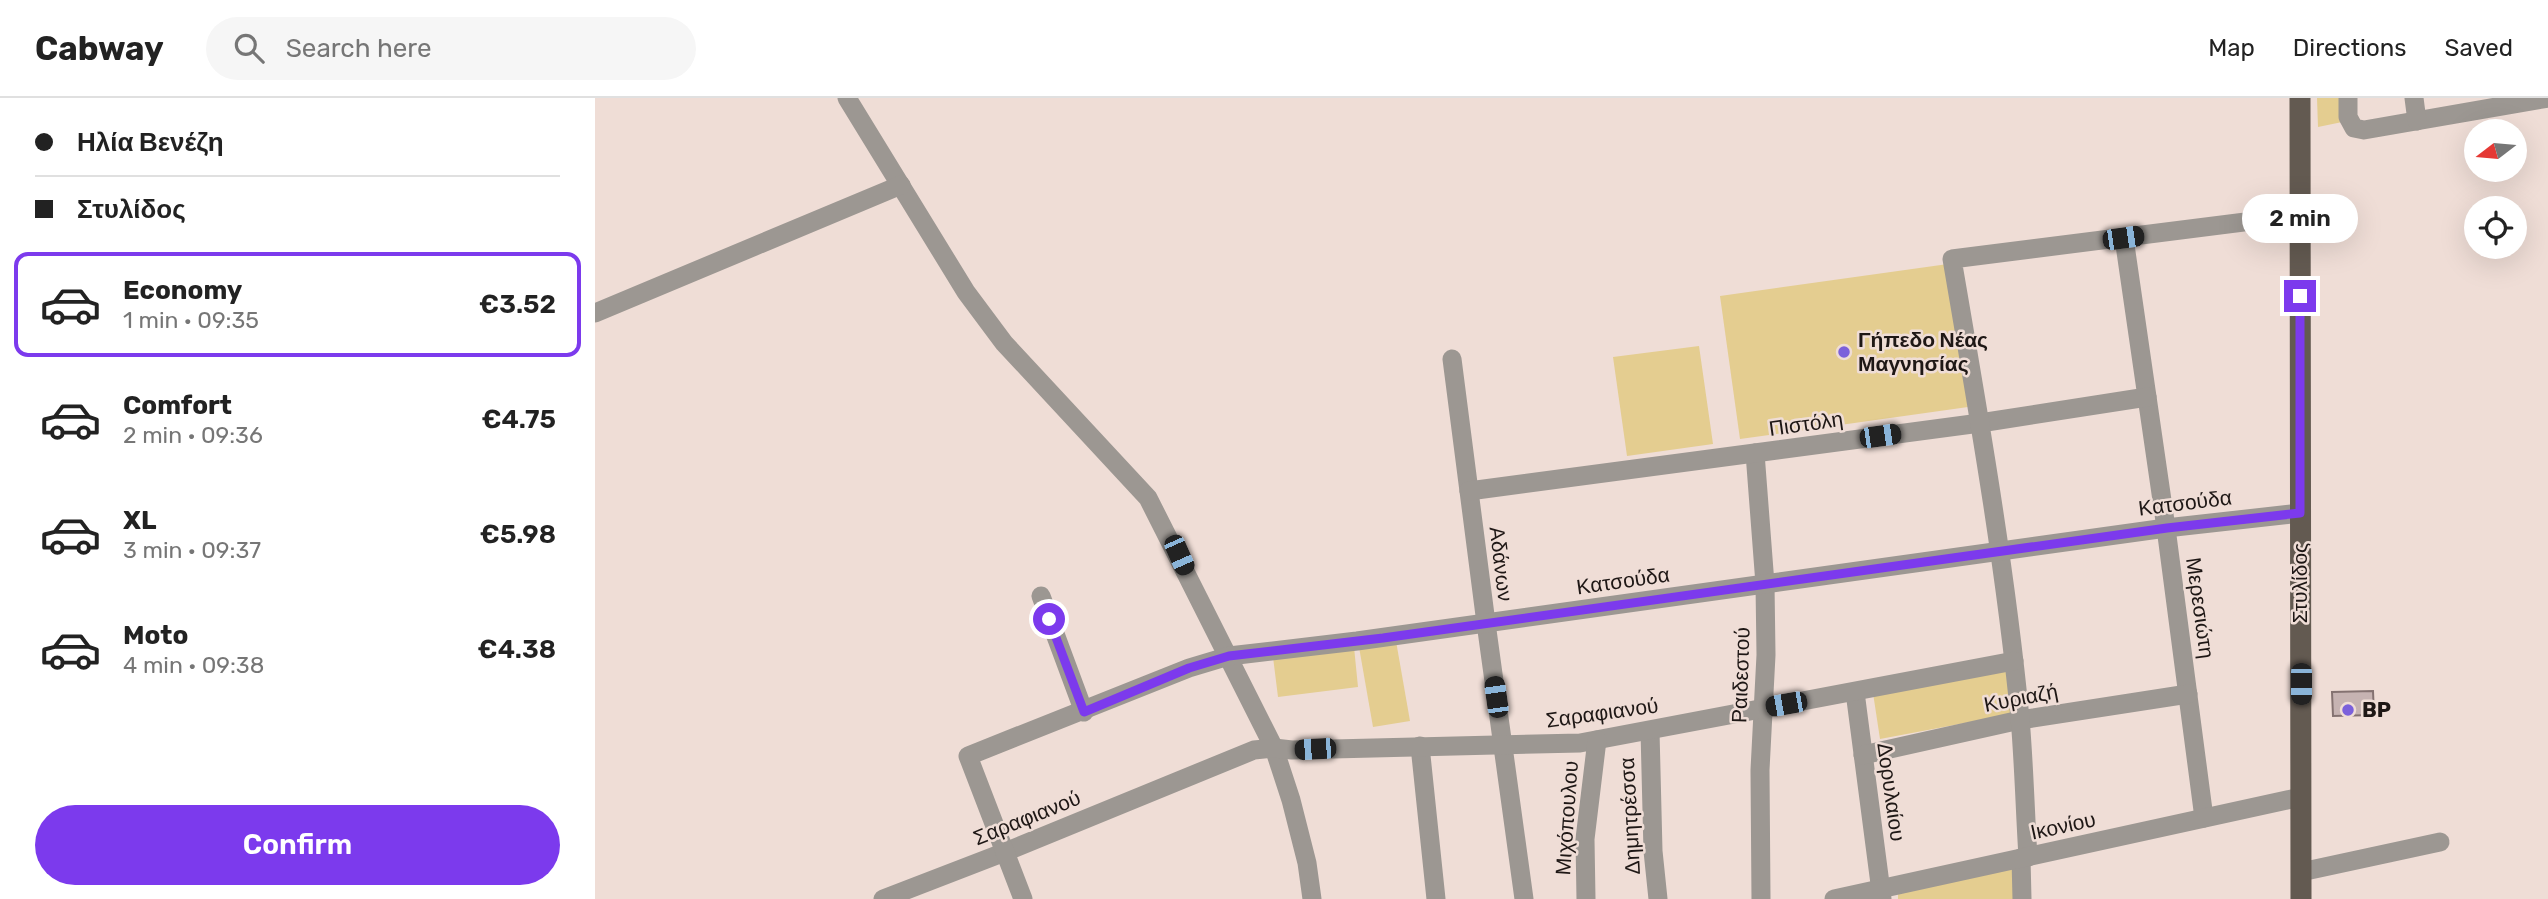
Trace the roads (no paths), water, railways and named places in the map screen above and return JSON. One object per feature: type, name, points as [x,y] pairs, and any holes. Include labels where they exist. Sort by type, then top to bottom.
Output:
[{"type":"main road","name":"Στυλίδος","points":[[2300,98],[2301,899]]},
{"type":"street","points":[[847,98],[966,292],[1004,343],[1149,498],[1274,748],[1304,850],[1311,899]]},
{"type":"street","points":[[2347,98],[2348,117],[2354,128],[2364,130],[2417,121],[2480,104],[2548,99]]},
{"type":"street","points":[[2414,98],[2417,121]]},
{"type":"street","points":[[595,313],[901,185]]},
{"type":"street","points":[[2022,899],[2024,857],[2020,720],[2014,661],[1980,423],[1952,259],[2300,215]]},
{"type":"street","name":"Μερεσιώτη","points":[[2123,238],[2167,528],[2204,818]]},
{"type":"street","name":"Αδάνων","points":[[1453,359],[1524,899]]},
{"type":"street","name":"Πιστόλη","points":[[1469,491],[1980,423],[2147,397]]},
{"type":"street","name":"Ραιδεστού","points":[[1755,453],[1765,584],[1760,770],[1761,899]]},
{"type":"street","name":"Κατσούδα","points":[[1005,852],[968,756],[1189,668],[1229,656],[1486,624],[2167,528],[2300,513]]},
{"type":"street","points":[[1041,596],[1084,712]]},
{"type":"street","name":"Σαραφιανού","points":[[883,899],[904,895],[1254,750],[1580,743],[2014,661]]},
{"type":"street","name":"Δορυλαίου","points":[[1855,692],[1882,894]]},
{"type":"street","name":"Κυριαζή","points":[[1863,755],[2020,720],[2188,694]]},
{"type":"street","name":"Δημητρέσσα","points":[[1650,731],[1653,851],[1658,899]]},
{"type":"street","name":"Μιχόπουλου","points":[[1586,899],[1585,839],[1597,740]]},
{"type":"street","points":[[1420,746],[1436,899]]},
{"type":"street","name":"Ικονίου","points":[[1834,899],[1882,894],[2024,857],[2301,797]]},
{"type":"street","points":[[2301,872],[2440,842]]},
{"type":"street","points":[[1005,852],[1023,899]]},
{"type":"place","name":"Γήπεδο Νέας Μαγνησίας","points":[[1844,352]]},
{"type":"place","name":"BP","points":[[2348,710]]}]
